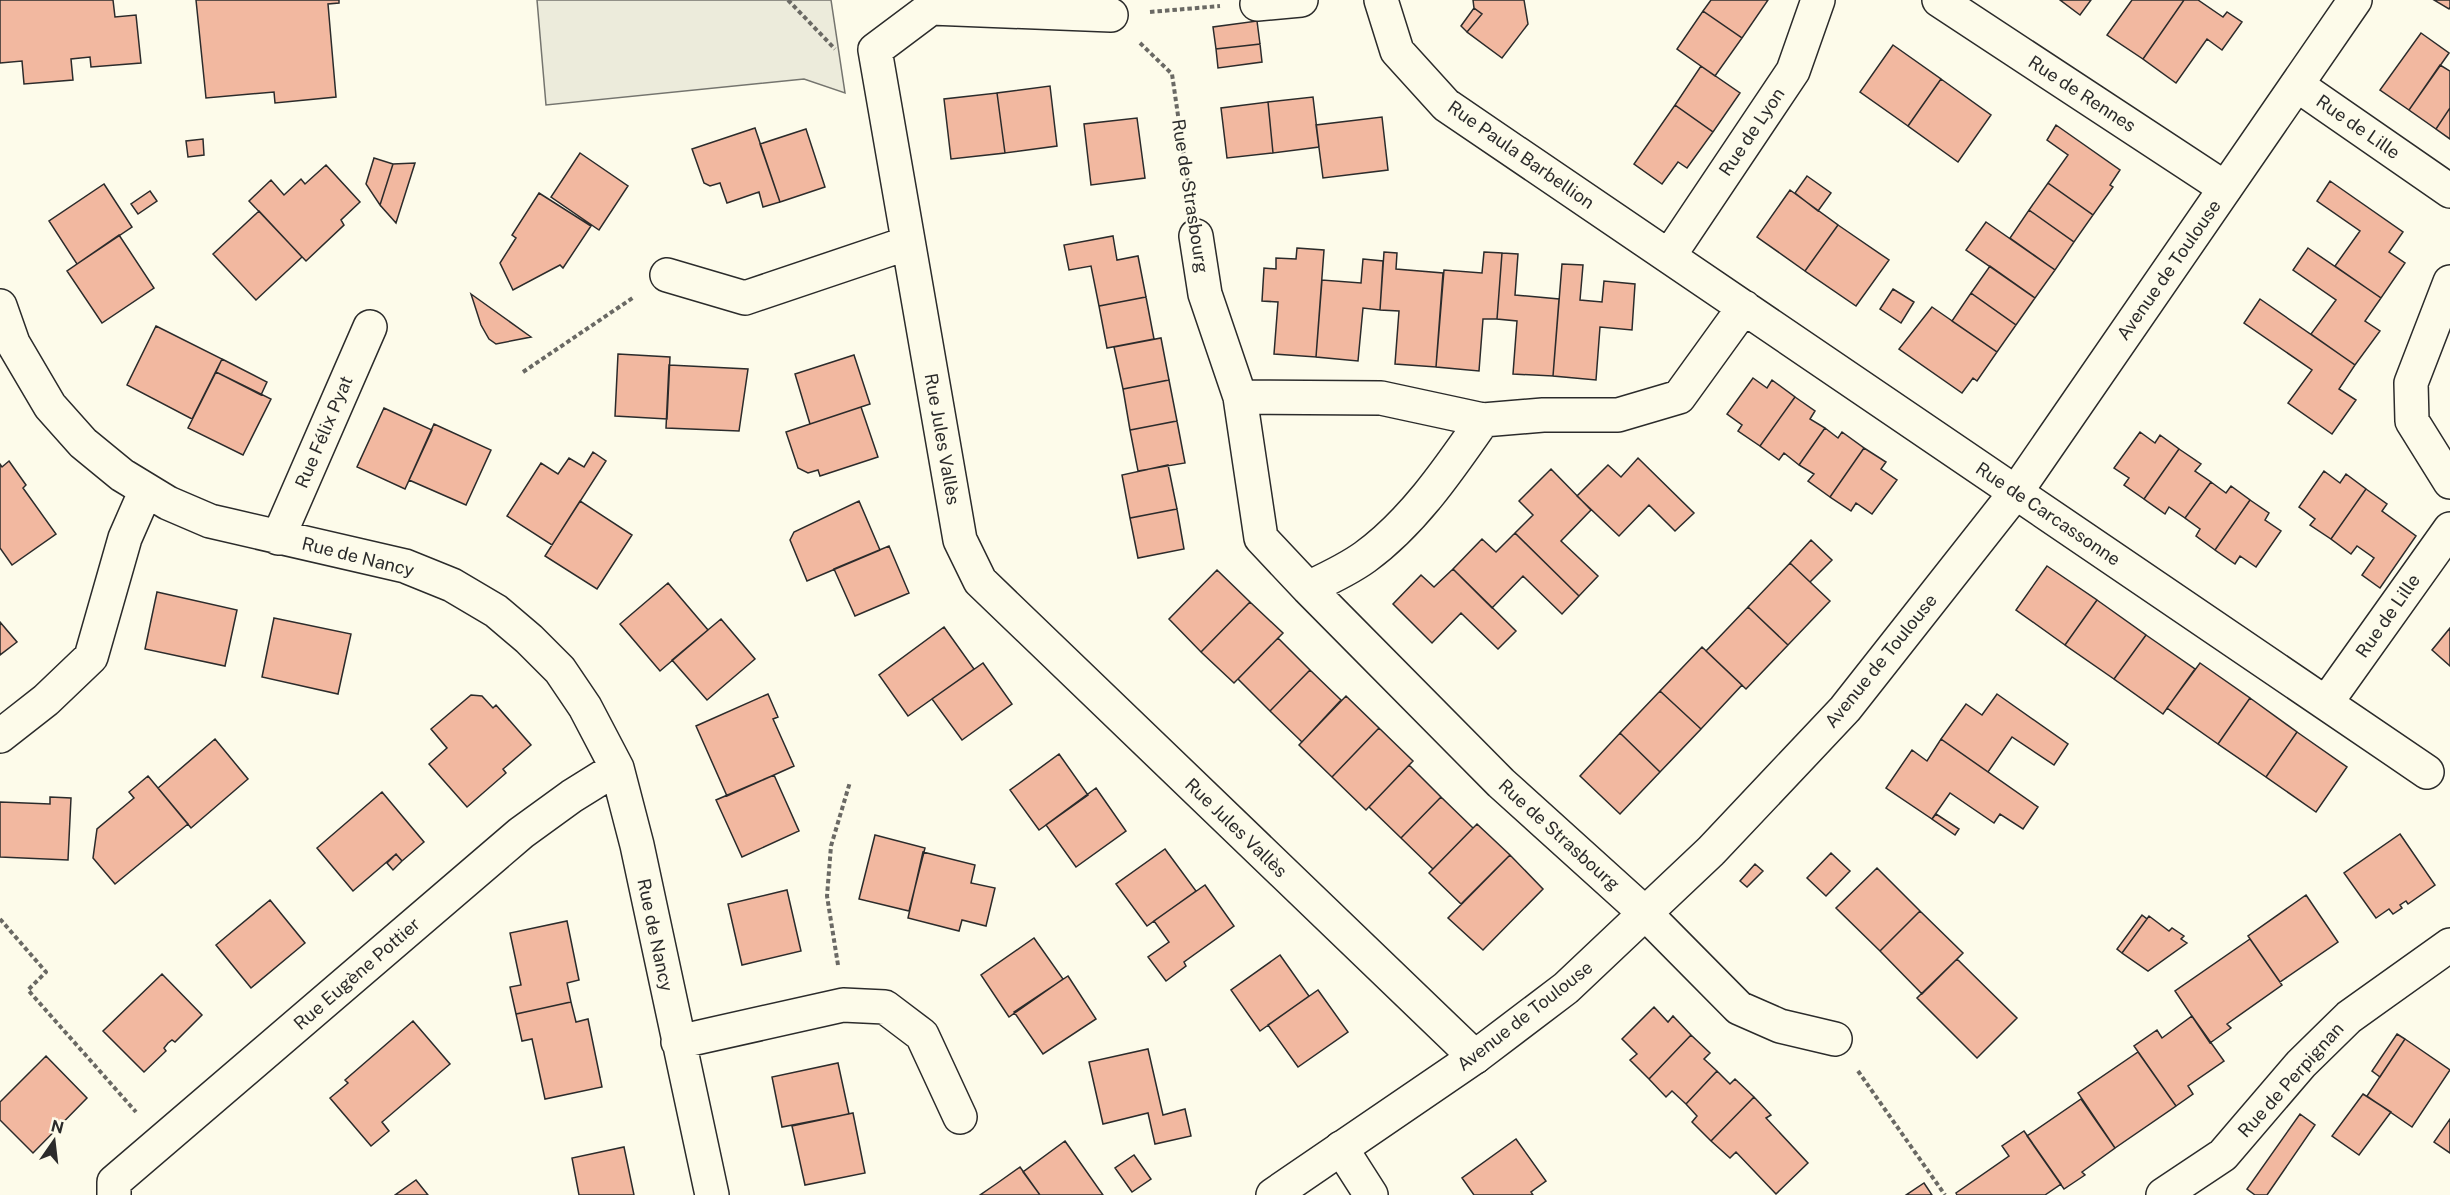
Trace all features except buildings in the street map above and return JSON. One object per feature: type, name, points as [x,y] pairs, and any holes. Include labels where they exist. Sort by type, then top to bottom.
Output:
[{"type":"street","points":[[1257,3],[1301,0]]},
{"type":"street","name":"Rue Paula Barbellion","points":[[1381,0],[1397,51],[1446,105],[1669,256]]},
{"type":"street","name":"Rue de Lyon","points":[[1669,256],[1793,71],[1818,0]]},
{"type":"street","name":"Rue de Rennes","points":[[1939,0],[2225,188]]},
{"type":"street","name":"Avenue de Toulouse","points":[[1274,1195],[1475,1057],[1566,988],[1711,851],[1845,709],[2016,492],[2355,0]]},
{"type":"street","name":"Rue Jules Vallès","points":[[1112,15],[931,8],[875,50],[960,540],[980,580],[1475,1057]]},
{"type":"street","name":"Rue de Lille","points":[[2297,85],[2450,191]]},
{"type":"street","name":"Rue de Strasbourg","points":[[1196,236],[1205,294],[1240,397],[1261,538],[1501,783],[1646,914],[1739,1008],[1780,1026],[1835,1039]]},
{"type":"street","points":[[667,275],[745,298],[908,243]]},
{"type":"street","name":"Rue de Carcassonne","points":[[1669,256],[2427,772]]},
{"type":"street","points":[[2450,282],[2411,383],[2412,422],[2450,482]]},
{"type":"street","name":"Rue de Nancy","points":[[0,306],[14,343],[50,406],[83,443],[122,475],[168,503],[210,522],[405,566],[452,585],[496,611],[560,670],[585,707],[617,768],[637,845],[712,1195]]},
{"type":"street","points":[[1240,397],[1381,398],[1483,420],[1543,415],[1618,415],[1679,397],[1744,307]]},
{"type":"street","name":"Rue Félix Pyat","points":[[278,538],[370,327]]},
{"type":"street","points":[[1308,588],[1366,557],[1411,515],[1456,460],[1483,420]]},
{"type":"street","points":[[0,736],[46,700],[91,657],[125,538],[146,490]]},
{"type":"street","name":"Rue de Lille","points":[[2326,703],[2450,529]]},
{"type":"street","name":"Rue Eugène Pottier","points":[[114,1195],[114,1182],[521,833],[572,796],[617,768]]},
{"type":"street","name":"Rue de Perpignan","points":[[2163,1195],[2223,1155],[2301,1064],[2349,1017],[2450,945]]},
{"type":"street","points":[[678,1042],[843,1005],[885,1007],[922,1035],[960,1117]]},
{"type":"street","points":[[1341,1148],[1371,1195]]},
{"type":"path","points":[[1112,15],[1257,3]]},
{"type":"path","name":"Rue de Strasbourg","points":[[1112,15],[1172,74],[1196,236]]},
{"type":"path","points":[[523,372],[667,275]]},
{"type":"path","points":[[843,1005],[827,896],[831,846],[850,782]]},
{"type":"path","points":[[0,919],[46,972],[28,990],[162,1141]]},
{"type":"path","points":[[1835,1039],[1946,1195]]},
{"type":"shaded area","points":[[537,0],[831,0],[845,93],[804,79],[546,105]]}]
